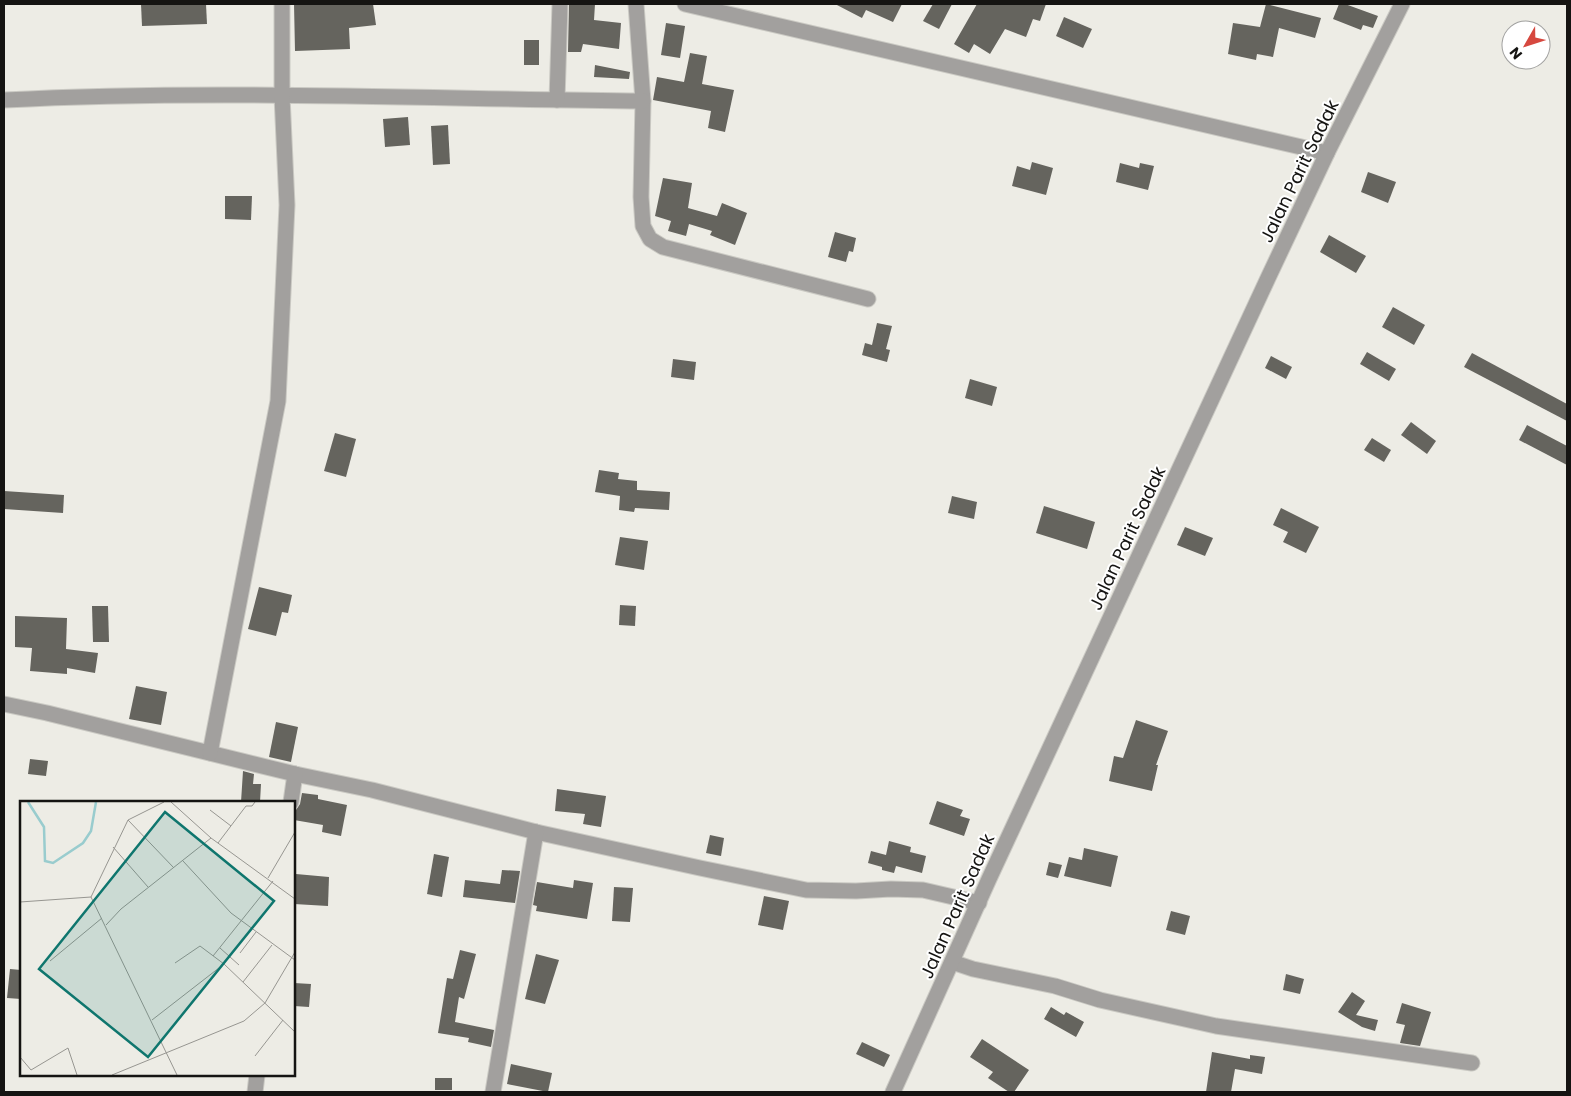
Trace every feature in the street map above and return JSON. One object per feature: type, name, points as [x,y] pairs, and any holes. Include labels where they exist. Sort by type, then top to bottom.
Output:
[{"type":"street","points":[[210,753],[278,401],[287,205],[282,96],[282,4]]},
{"type":"street","points":[[557,100],[560,4]]},
{"type":"street","points":[[636,4],[643,101],[641,196],[643,226],[650,239],[663,247],[868,299]]},
{"type":"street","points":[[686,4],[1327,153]]},
{"type":"street","name":"Jalan Parit Sadak","points":[[893,1092],[962,965],[979,903],[1327,153],[1402,4]]},
{"type":"street","points":[[4,100],[90,96],[282,96],[643,101]]},
{"type":"street","points":[[4,704],[295,774],[372,790],[536,832],[806,890],[923,890],[979,903]]},
{"type":"street","points":[[291,801],[295,774]]},
{"type":"street","points":[[493,1092],[536,832]]},
{"type":"street","points":[[962,965],[1055,986],[1100,1000],[1216,1026],[1472,1063]]},
{"type":"street","points":[[255,1092],[257,1076]]},
{"type":"building","points":[[141,4],[206,4],[207,24],[142,26]]},
{"type":"building","points":[[294,4],[373,4],[376,25],[349,28],[350,49],[295,51]]},
{"type":"building","points":[[569,4],[595,4],[594,20],[621,23],[619,49],[583,44],[581,52],[568,52]]},
{"type":"building","points":[[835,4],[902,4],[893,22],[866,10],[862,18]]},
{"type":"building","points":[[933,4],[952,4],[939,29],[923,21]]},
{"type":"building","points":[[977,4],[1046,4],[1040,21],[1033,19],[1026,37],[1005,29],[990,54],[974,44],[969,53],[954,44]]},
{"type":"building","points":[[1266,4],[1321,18],[1315,38],[1279,28],[1273,57],[1257,54],[1256,60],[1228,54],[1233,23],[1260,27]]},
{"type":"building","points":[[1339,4],[1345,4],[1378,16],[1373,28],[1363,25],[1361,30],[1333,19]]},
{"type":"building","points":[[1064,17],[1092,29],[1083,48],[1056,36]]},
{"type":"building","points":[[666,23],[685,26],[680,58],[661,55]]},
{"type":"building","points":[[524,40],[539,40],[539,65],[524,65]]},
{"type":"building","points":[[690,53],[707,56],[702,84],[734,90],[725,132],[708,128],[711,111],[653,100],[657,77],[684,82]]},
{"type":"building","points":[[595,65],[630,72],[629,79],[594,77]]},
{"type":"building","points":[[408,117],[410,145],[385,147],[383,119]]},
{"type":"building","points":[[448,125],[450,164],[433,165],[431,126]]},
{"type":"building","points":[[1032,162],[1053,168],[1046,195],[1012,186],[1017,166],[1030,170]]},
{"type":"building","points":[[1120,163],[1139,168],[1140,163],[1154,166],[1148,190],[1116,182]]},
{"type":"building","points":[[1368,172],[1396,182],[1388,203],[1361,192]]},
{"type":"building","points":[[663,178],[692,183],[688,208],[717,216],[722,203],[747,213],[735,245],[710,235],[712,231],[689,224],[686,236],[668,231],[671,221],[655,216]]},
{"type":"building","points":[[225,196],[252,196],[251,220],[225,219]]},
{"type":"building","points":[[835,232],[856,238],[853,252],[849,251],[846,262],[828,257]]},
{"type":"building","points":[[1329,235],[1366,256],[1356,273],[1320,252]]},
{"type":"building","points":[[1393,307],[1425,325],[1414,345],[1382,327]]},
{"type":"building","points":[[877,323],[892,326],[886,349],[890,350],[887,362],[862,355],[865,343],[872,345]]},
{"type":"building","points":[[1367,352],[1396,369],[1389,381],[1360,364]]},
{"type":"building","points":[[1472,353],[1567,404],[1567,421],[1464,367]]},
{"type":"building","points":[[1271,356],[1292,367],[1286,379],[1265,368]]},
{"type":"building","points":[[673,359],[696,362],[694,380],[671,377]]},
{"type":"building","points":[[970,379],[997,387],[992,406],[965,398]]},
{"type":"building","points":[[1411,422],[1436,441],[1427,454],[1401,435]]},
{"type":"building","points":[[1527,425],[1567,446],[1567,465],[1519,440]]},
{"type":"building","points":[[335,433],[356,439],[346,477],[324,471]]},
{"type":"building","points":[[1372,438],[1391,450],[1384,462],[1364,450]]},
{"type":"building","points":[[599,470],[619,473],[618,479],[637,481],[637,490],[670,492],[669,510],[635,508],[634,512],[619,510],[620,496],[595,492]]},
{"type":"building","points":[[4,491],[64,495],[63,513],[4,509]]},
{"type":"building","points":[[952,496],[977,502],[974,519],[948,513]]},
{"type":"building","points":[[1044,506],[1095,522],[1087,549],[1036,533]]},
{"type":"building","points":[[1281,508],[1319,527],[1306,553],[1283,542],[1288,532],[1273,525]]},
{"type":"building","points":[[1185,527],[1213,538],[1205,556],[1177,545]]},
{"type":"building","points":[[620,537],[648,541],[644,570],[615,565]]},
{"type":"building","points":[[259,587],[292,595],[288,613],[282,612],[276,636],[248,629]]},
{"type":"building","points":[[620,605],[636,606],[635,626],[619,625]]},
{"type":"building","points":[[92,606],[108,606],[109,642],[93,642]]},
{"type":"building","points":[[15,616],[67,618],[66,649],[98,653],[95,673],[67,668],[67,674],[30,671],[32,648],[15,647]]},
{"type":"building","points":[[136,686],[167,692],[161,725],[129,719]]},
{"type":"building","points":[[1136,720],[1168,731],[1156,765],[1158,765],[1152,791],[1109,781],[1114,756],[1123,758]]},
{"type":"building","points":[[276,722],[298,727],[291,762],[269,757]]},
{"type":"building","points":[[30,759],[48,761],[46,776],[28,774]]},
{"type":"building","points":[[243,771],[254,774],[253,784],[261,784],[260,801],[241,801]]},
{"type":"building","points":[[557,789],[606,796],[601,827],[583,824],[585,814],[555,811]]},
{"type":"building","points":[[302,793],[318,795],[318,799],[347,805],[341,836],[322,832],[323,825],[295,820],[296,810],[300,804]]},
{"type":"building","points":[[937,801],[963,810],[960,816],[970,819],[964,836],[929,824]]},
{"type":"building","points":[[710,835],[724,838],[721,856],[706,853]]},
{"type":"building","points":[[889,841],[911,847],[910,852],[926,856],[922,873],[896,866],[894,873],[882,870],[882,867],[868,863],[871,851],[886,855]]},
{"type":"building","points":[[1084,848],[1118,856],[1111,887],[1064,876],[1069,857],[1082,860]]},
{"type":"building","points":[[434,854],[449,857],[442,897],[427,894]]},
{"type":"building","points":[[1049,862],[1062,865],[1058,878],[1046,875]]},
{"type":"building","points":[[502,870],[520,871],[515,903],[463,897],[465,880],[500,884]]},
{"type":"building","points":[[296,874],[329,877],[328,906],[295,904]]},
{"type":"building","points":[[574,880],[593,883],[587,919],[536,911],[537,906],[533,905],[537,882],[573,888]]},
{"type":"building","points":[[614,887],[633,888],[630,922],[612,921]]},
{"type":"building","points":[[764,896],[789,901],[783,930],[758,925]]},
{"type":"building","points":[[1171,911],[1190,916],[1185,935],[1166,930]]},
{"type":"building","points":[[460,950],[476,954],[464,999],[459,997],[455,1022],[494,1030],[491,1047],[468,1042],[469,1038],[438,1033],[447,978],[453,979]]},
{"type":"building","points":[[536,954],[559,960],[545,1004],[525,999]]},
{"type":"building","points":[[10,969],[20,970],[20,999],[7,998]]},
{"type":"building","points":[[1286,974],[1304,979],[1300,994],[1283,990]]},
{"type":"building","points":[[295,983],[311,984],[309,1007],[295,1006]]},
{"type":"building","points":[[1352,992],[1365,1001],[1356,1015],[1378,1020],[1375,1031],[1362,1027],[1338,1012]]},
{"type":"building","points":[[1402,1003],[1431,1012],[1420,1046],[1400,1043],[1405,1025],[1396,1023]]},
{"type":"building","points":[[1051,1007],[1064,1015],[1066,1012],[1084,1022],[1076,1037],[1044,1019]]},
{"type":"building","points":[[982,1039],[1029,1070],[1014,1092],[1009,1092],[988,1078],[993,1072],[970,1057]]},
{"type":"building","points":[[862,1042],[890,1055],[884,1067],[856,1054]]},
{"type":"building","points":[[1212,1052],[1250,1059],[1250,1055],[1265,1057],[1262,1074],[1235,1069],[1231,1092],[1206,1092]]},
{"type":"building","points":[[511,1064],[552,1073],[548,1092],[507,1084]]},
{"type":"building","points":[[435,1078],[452,1078],[452,1090],[435,1090]]}]
